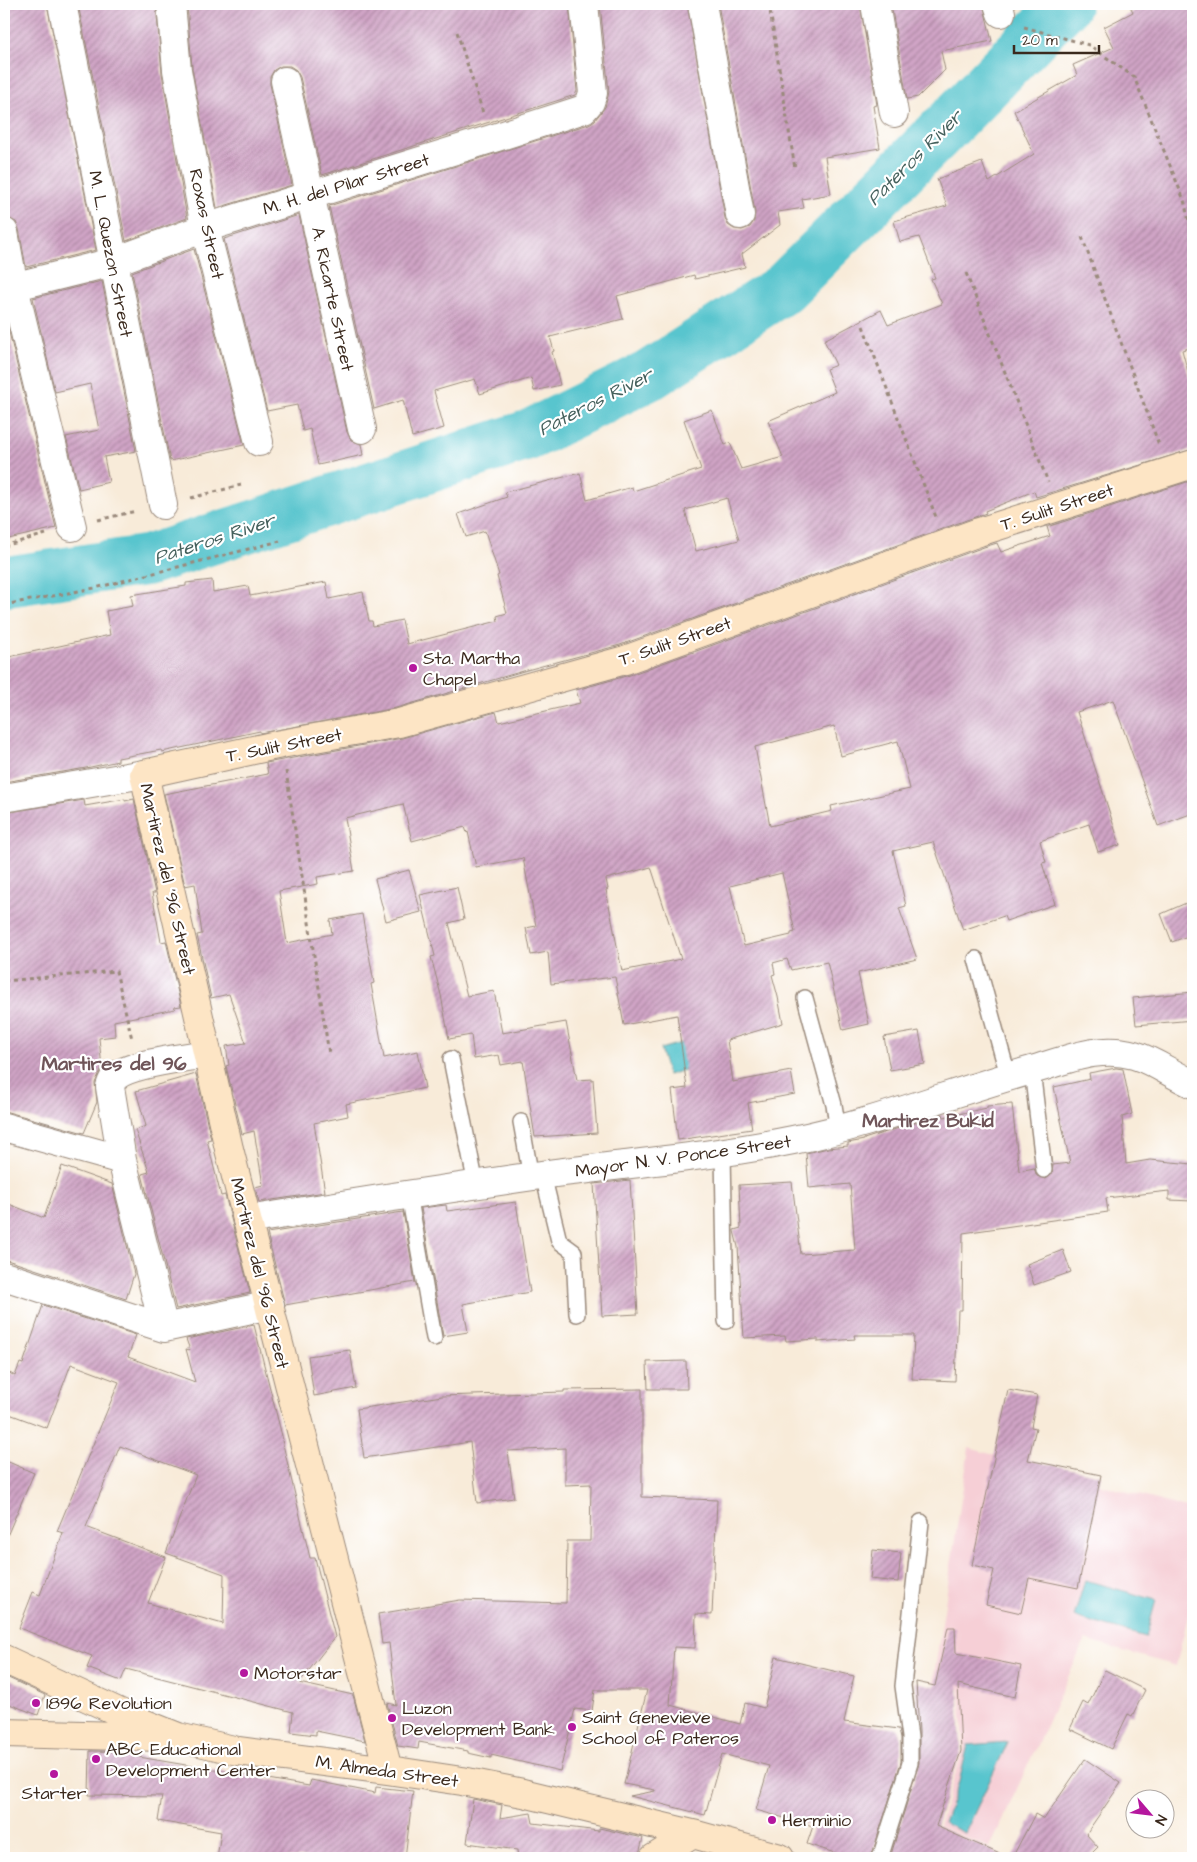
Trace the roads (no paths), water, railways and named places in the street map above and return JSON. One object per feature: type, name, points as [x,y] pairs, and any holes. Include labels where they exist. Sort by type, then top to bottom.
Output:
[{"type":"street","name":"M. L. Quezon Street","points":[[62,4],[162,505]]},
{"type":"street","name":"Roxas Street","points":[[171,4],[177,70],[205,228],[259,442]]},
{"type":"street","name":"M. H. del Pilar Street","points":[[9,288],[113,262],[205,228],[584,109],[590,102],[593,93],[584,4]]},
{"type":"street","points":[[702,4],[740,214]]},
{"type":"street","points":[[874,4],[894,114]]},
{"type":"street","name":"A. Ricarte Street","points":[[285,81],[362,429]]},
{"type":"street","points":[[4,232],[9,288],[72,527]]},
{"type":"street","name":"T. Sulit Street","points":[[144,774],[282,744],[417,719],[625,660],[946,544],[1058,506],[1181,468]]},
{"type":"street","points":[[4,798],[144,774]]},
{"type":"street","name":"Martirez del '96 Street","points":[[144,774],[206,1054],[270,1305],[295,1413],[388,1770]]},
{"type":"street","name":"Mayor N. V. Ponce Street","points":[[247,1220],[409,1194],[723,1153],[838,1130],[1021,1073],[1093,1053],[1118,1052],[1137,1055],[1193,1084]]},
{"type":"street","points":[[164,1328],[122,1160],[110,1087],[116,1076],[139,1066],[206,1054]]},
{"type":"street","points":[[4,1127],[122,1160]]},
{"type":"street","points":[[4,1276],[164,1328],[270,1305]]},
{"type":"street","name":"M. Almeda Street","points":[[4,1658],[138,1721],[178,1737],[238,1751],[388,1770],[462,1781],[523,1793],[693,1834],[780,1858]]},
{"type":"street","points":[[4,1733],[178,1737]]},
{"type":"street","points":[[654,1858],[693,1834]]},
{"type":"lane","points":[[976,959],[1004,1061],[1021,1073],[1044,1170]]},
{"type":"lane","points":[[805,998],[834,1105],[838,1130]]},
{"type":"lane","points":[[451,1059],[476,1185]]},
{"type":"lane","points":[[521,1122],[559,1241],[574,1252],[578,1314]]},
{"type":"lane","points":[[723,1153],[726,1321]]},
{"type":"lane","points":[[409,1194],[434,1338]]},
{"type":"lane","points":[[880,1858],[910,1763],[910,1737],[903,1686],[920,1522]]},
{"type":"water","points":[[681,1043],[710,1062],[668,1075],[660,1049]]},
{"type":"water","points":[[1085,1580],[1156,1600],[1146,1637],[1074,1617]]},
{"type":"water","points":[[1008,1742],[965,1833],[944,1823],[959,1782],[968,1745]]},
{"type":"waterway","name":"Pateros River","points":[[4,582],[148,560],[529,435],[650,375],[784,288],[954,119],[1066,4]]},
{"type":"place","name":"Sta. Martha Chapel","points":[[413,668]]},
{"type":"place","name":"Motorstar","points":[[244,1673]]},
{"type":"place","name":"1896 Revolution","points":[[36,1703]]},
{"type":"place","name":"Luzon Development Bank","points":[[392,1718]]},
{"type":"place","name":"Saint Genevieve School of Pateros","points":[[572,1727]]},
{"type":"place","name":"ABC Educational Development Center","points":[[96,1759]]},
{"type":"place","name":"Starter","points":[[54,1774]]},
{"type":"place","name":"Herminio","points":[[772,1820]]},
{"type":"district","name":"Martires del 96","points":[[114,1063]]},
{"type":"district","name":"Martirez Bukid","points":[[928,1120]]}]
